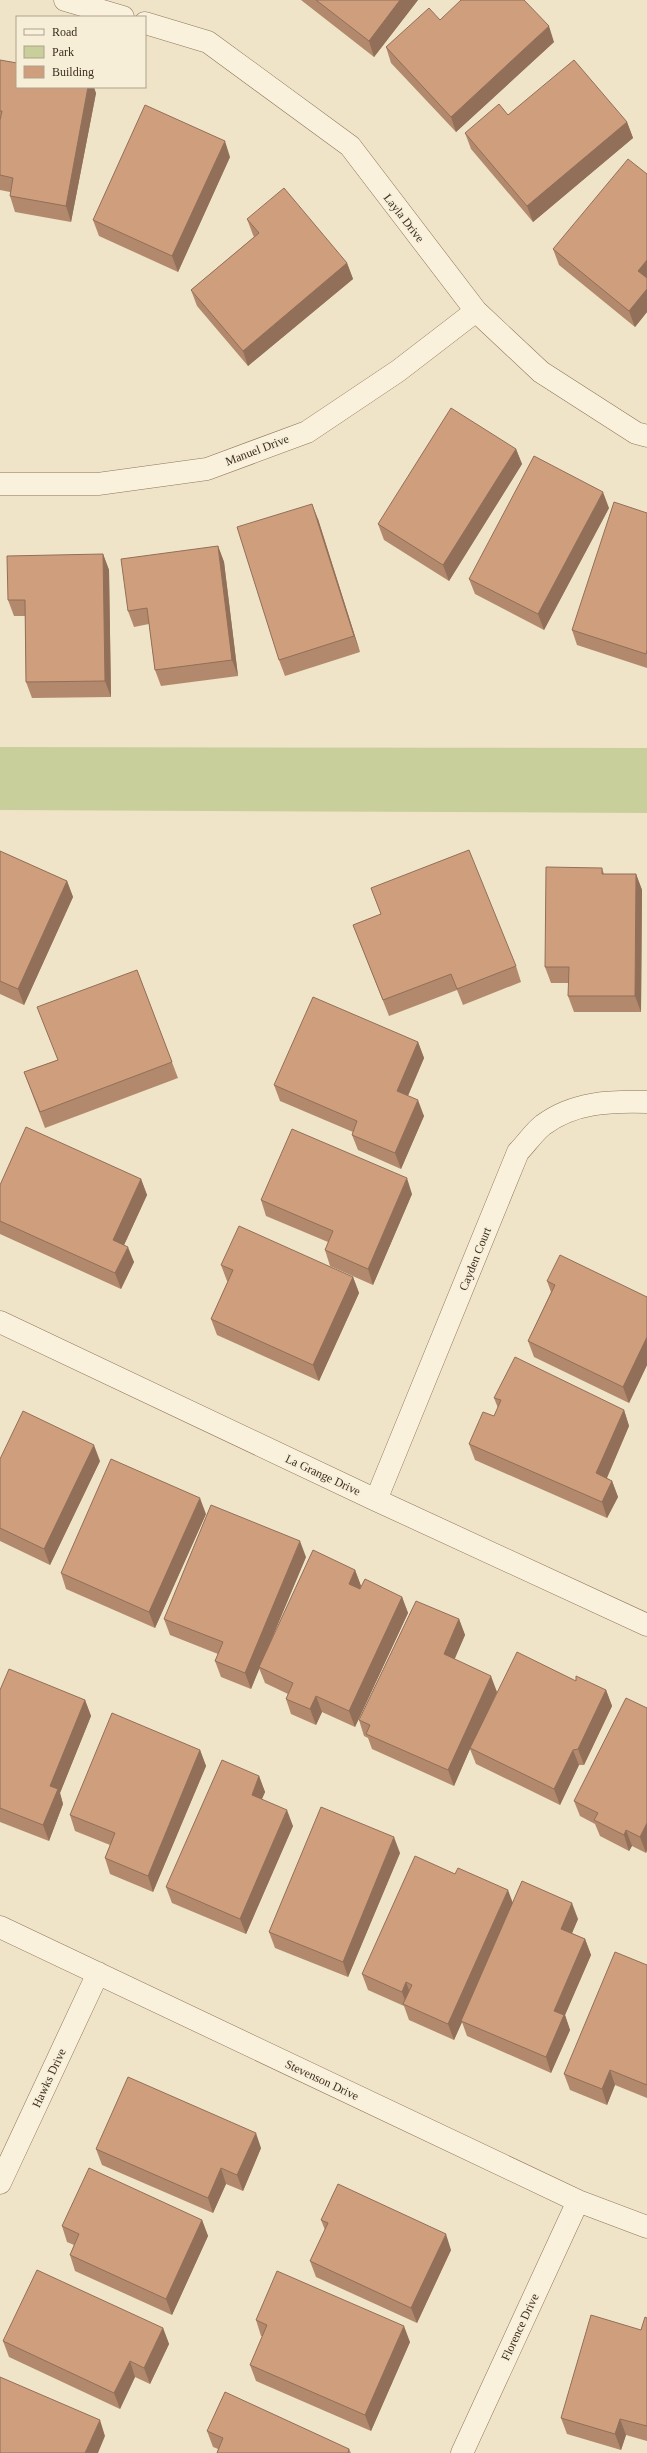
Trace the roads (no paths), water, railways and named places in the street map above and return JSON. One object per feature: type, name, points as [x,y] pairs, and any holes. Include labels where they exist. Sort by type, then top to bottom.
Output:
[{"type":"street","points":[[65,0],[120,16]]},
{"type":"street","name":"Layla Drive","points":[[146,24],[208,42],[350,146],[476,311],[541,372],[636,433],[647,436]]},
{"type":"street","name":"Manuel Drive","points":[[0,484],[98,484],[207,469],[307,432],[398,371],[476,311]]},
{"type":"street","name":"Cayden Court","points":[[376,1500],[518,1152],[542,1125],[575,1108],[611,1102],[647,1102]]},
{"type":"street","name":"La Grange Drive","points":[[0,1322],[376,1500],[647,1625]]},
{"type":"street","name":"Stevenson Drive","points":[[0,1927],[578,2201],[647,2227]]},
{"type":"street","name":"Hawks Drive","points":[[0,2183],[98,1973]]},
{"type":"street","name":"Florence Drive","points":[[462,2453],[578,2201]]}]
